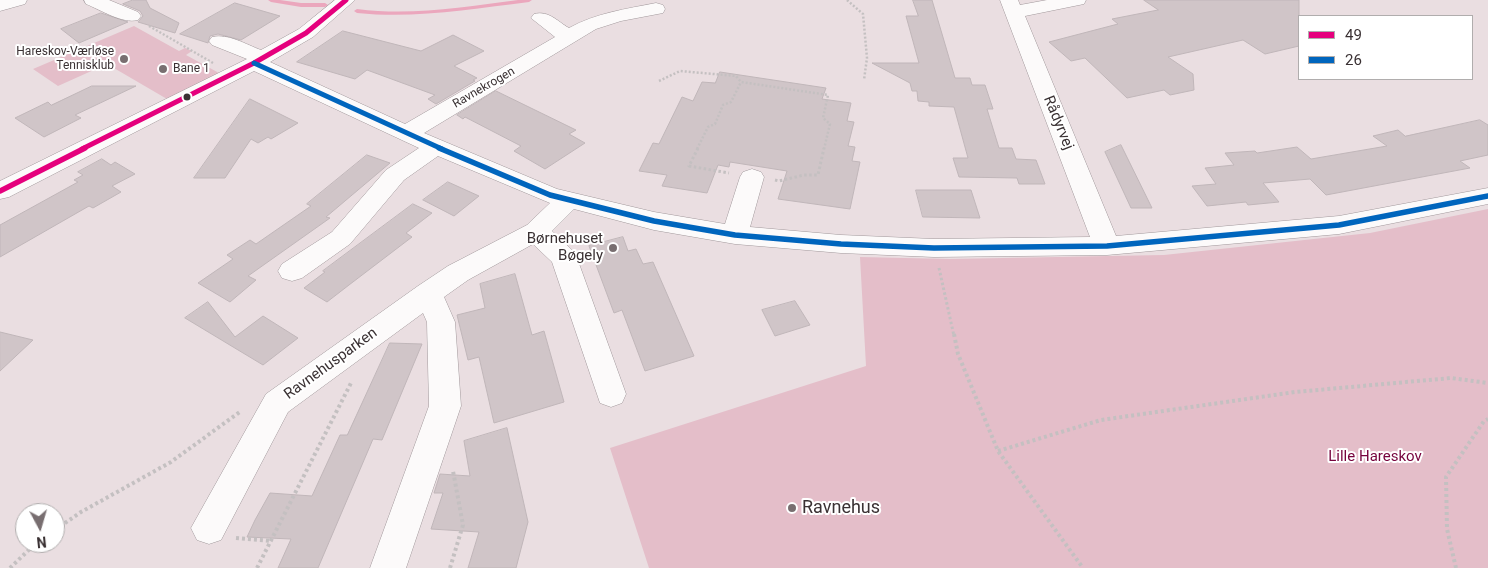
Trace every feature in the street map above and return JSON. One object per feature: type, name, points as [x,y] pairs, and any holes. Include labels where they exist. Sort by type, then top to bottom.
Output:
[{"type":"street","points":[[0,5],[18,0]]},
{"type":"street","points":[[93,0],[131,16]]},
{"type":"street","points":[[0,191],[250,65],[306,33],[346,0]]},
{"type":"street","points":[[1012,6],[1077,0]]},
{"type":"street","name":"Rådyrvej","points":[[1012,6],[1107,246]]},
{"type":"street","name":"Ravnekrogen","points":[[407,133],[589,26],[618,16],[656,9]]},
{"type":"street","points":[[541,18],[561,32],[567,39]]},
{"type":"street","points":[[219,41],[250,65],[407,133],[436,148],[568,201],[654,221],[735,234],[841,244],[934,248],[1107,246],[1339,225],[1488,196]]},
{"type":"street","points":[[292,271],[341,238],[395,175],[436,148]]},
{"type":"street","points":[[735,234],[752,176]]},
{"type":"street","name":"Ravnehusparken","points":[[209,528],[278,403],[458,273],[536,231],[568,201]]},
{"type":"street","points":[[536,231],[564,258],[611,394]]},
{"type":"street","points":[[388,568],[445,406],[441,322],[428,293]]},
{"type":"path","points":[[847,0],[863,14],[867,58],[864,80]]},
{"type":"path","points":[[131,16],[250,65]]},
{"type":"path","points":[[659,81],[680,71],[736,76],[741,82],[828,95],[823,118],[830,124],[818,175],[804,175],[779,181],[689,166],[708,127],[715,124],[722,105],[731,102],[741,82]]},
{"type":"path","points":[[934,248],[958,354],[998,451],[1083,568]]},
{"type":"path","points":[[257,568],[366,352],[359,344]]},
{"type":"path","points":[[998,451],[1101,420],[1295,392],[1451,378],[1488,383]]},
{"type":"path","points":[[1456,568],[1447,529],[1446,476],[1488,418]]},
{"type":"path","points":[[431,447],[450,450],[463,525],[450,568]]},
{"type":"path","points":[[10,568],[26,553]]},
{"type":"green space","name":"Hareskov-Værløse Tennisklub","points":[[134,26],[179,51],[185,48],[192,51],[186,55],[219,73],[167,99],[107,64],[58,86],[33,69]]},
{"type":"green space","name":"Lille Hareskov","points":[[1488,209],[1488,568],[649,568],[610,448],[866,366],[860,257],[950,259],[1164,255],[1370,233]]},
{"type":"building","points":[[133,0],[146,0],[150,8],[179,23],[175,33],[138,22],[143,16],[140,11],[123,4]]},
{"type":"building","points":[[913,0],[932,0],[955,78],[970,78],[972,85],[985,85],[993,109],[987,109],[999,148],[1012,148],[1016,159],[1036,160],[1045,184],[1019,184],[1017,178],[959,177],[953,158],[968,158],[954,107],[929,106],[929,102],[918,101],[917,91],[912,91],[910,83],[872,63],[919,63],[906,16],[918,16]]},
{"type":"building","points":[[1144,0],[1299,0],[1298,46],[1265,54],[1243,40],[1168,57],[1193,74],[1194,90],[1170,95],[1164,90],[1127,98],[1085,58],[1071,61],[1049,42],[1118,24],[1112,19],[1158,10]]},
{"type":"building","points":[[235,3],[280,16],[241,40],[218,34],[210,36],[208,43],[180,34]]},
{"type":"building","points":[[101,13],[128,22],[79,43],[61,29]]},
{"type":"building","points":[[343,31],[421,51],[453,35],[484,51],[454,66],[477,78],[473,80],[475,81],[436,104],[428,99],[435,95],[367,70],[355,79],[297,62]]},
{"type":"building","points":[[720,72],[826,88],[822,99],[851,103],[847,121],[854,122],[848,146],[855,147],[852,161],[860,162],[850,209],[778,199],[787,171],[730,162],[729,167],[718,165],[707,193],[662,186],[667,175],[639,171],[653,143],[659,144],[682,97],[693,101],[702,82],[715,83]]},
{"type":"building","points":[[92,86],[136,86],[75,115],[81,118],[44,137],[15,118],[48,102],[51,105]]},
{"type":"building","points":[[496,91],[576,130],[569,134],[585,143],[545,169],[514,151],[521,146],[465,117],[463,119],[457,115]]},
{"type":"building","points":[[250,99],[298,123],[271,139],[268,137],[258,143],[251,139],[225,178],[194,178]]},
{"type":"building","points":[[1480,120],[1488,125],[1488,155],[1460,161],[1470,168],[1326,195],[1310,179],[1263,183],[1279,202],[1248,205],[1246,202],[1207,206],[1192,186],[1216,184],[1205,168],[1234,165],[1225,153],[1255,151],[1257,153],[1297,147],[1311,159],[1387,146],[1373,136],[1398,130],[1405,136]]},
{"type":"building","points":[[1121,145],[1152,208],[1131,208],[1105,152]]},
{"type":"building","points":[[367,155],[390,163],[326,217],[330,218],[248,276],[256,280],[230,302],[198,283],[233,259],[227,255],[250,240],[256,244],[311,206],[307,204]]},
{"type":"building","points":[[102,159],[111,165],[115,162],[135,174],[112,186],[121,192],[93,208],[89,206],[0,257],[0,225],[78,182],[74,180],[83,175],[78,172]]},
{"type":"building","points":[[448,182],[479,196],[454,216],[423,200]]},
{"type":"building","points":[[916,190],[971,190],[980,218],[923,217]]},
{"type":"building","points":[[413,204],[432,213],[406,233],[412,237],[327,302],[304,288],[325,272],[323,271]]},
{"type":"building","points":[[623,237],[628,251],[636,249],[643,264],[653,262],[694,356],[645,371],[622,310],[614,313],[589,246]]},
{"type":"building","points":[[515,274],[532,335],[544,331],[564,402],[494,423],[479,357],[468,360],[457,315],[485,308],[480,284]]},
{"type":"building","points":[[795,301],[810,325],[775,336],[762,310]]},
{"type":"building","points":[[208,302],[235,337],[263,316],[298,338],[263,365],[185,318]]},
{"type":"building","points":[[0,332],[33,340],[0,371]]},
{"type":"building","points":[[390,343],[422,344],[382,440],[373,439],[318,568],[278,568],[291,539],[247,537],[255,520],[270,493],[312,496],[340,435],[347,435]]},
{"type":"building","points":[[507,428],[528,522],[516,568],[468,568],[479,532],[431,529],[443,493],[434,493],[440,474],[470,476],[464,441]]},
{"type":"waterway","points":[[271,0],[301,5],[325,5]]},
{"type":"waterway","points":[[357,11],[400,14],[421,13],[529,0]]},
{"type":"transit line","name":"49","points":[[0,191],[254,63],[306,33],[346,0]]},
{"type":"transit line","name":"26","points":[[254,63],[436,147],[550,195],[654,221],[735,235],[841,244],[934,248],[1107,246],[1339,225],[1488,196]]},
{"type":"place","name":"Hareskov-Værløse Tennisklub","points":[[124,59]]},
{"type":"place","name":"Bane 1","points":[[163,69]]},
{"type":"place","name":"Børnehuset Bøgely","points":[[613,248]]},
{"type":"place","name":"Ravnehus","points":[[792,508]]}]
